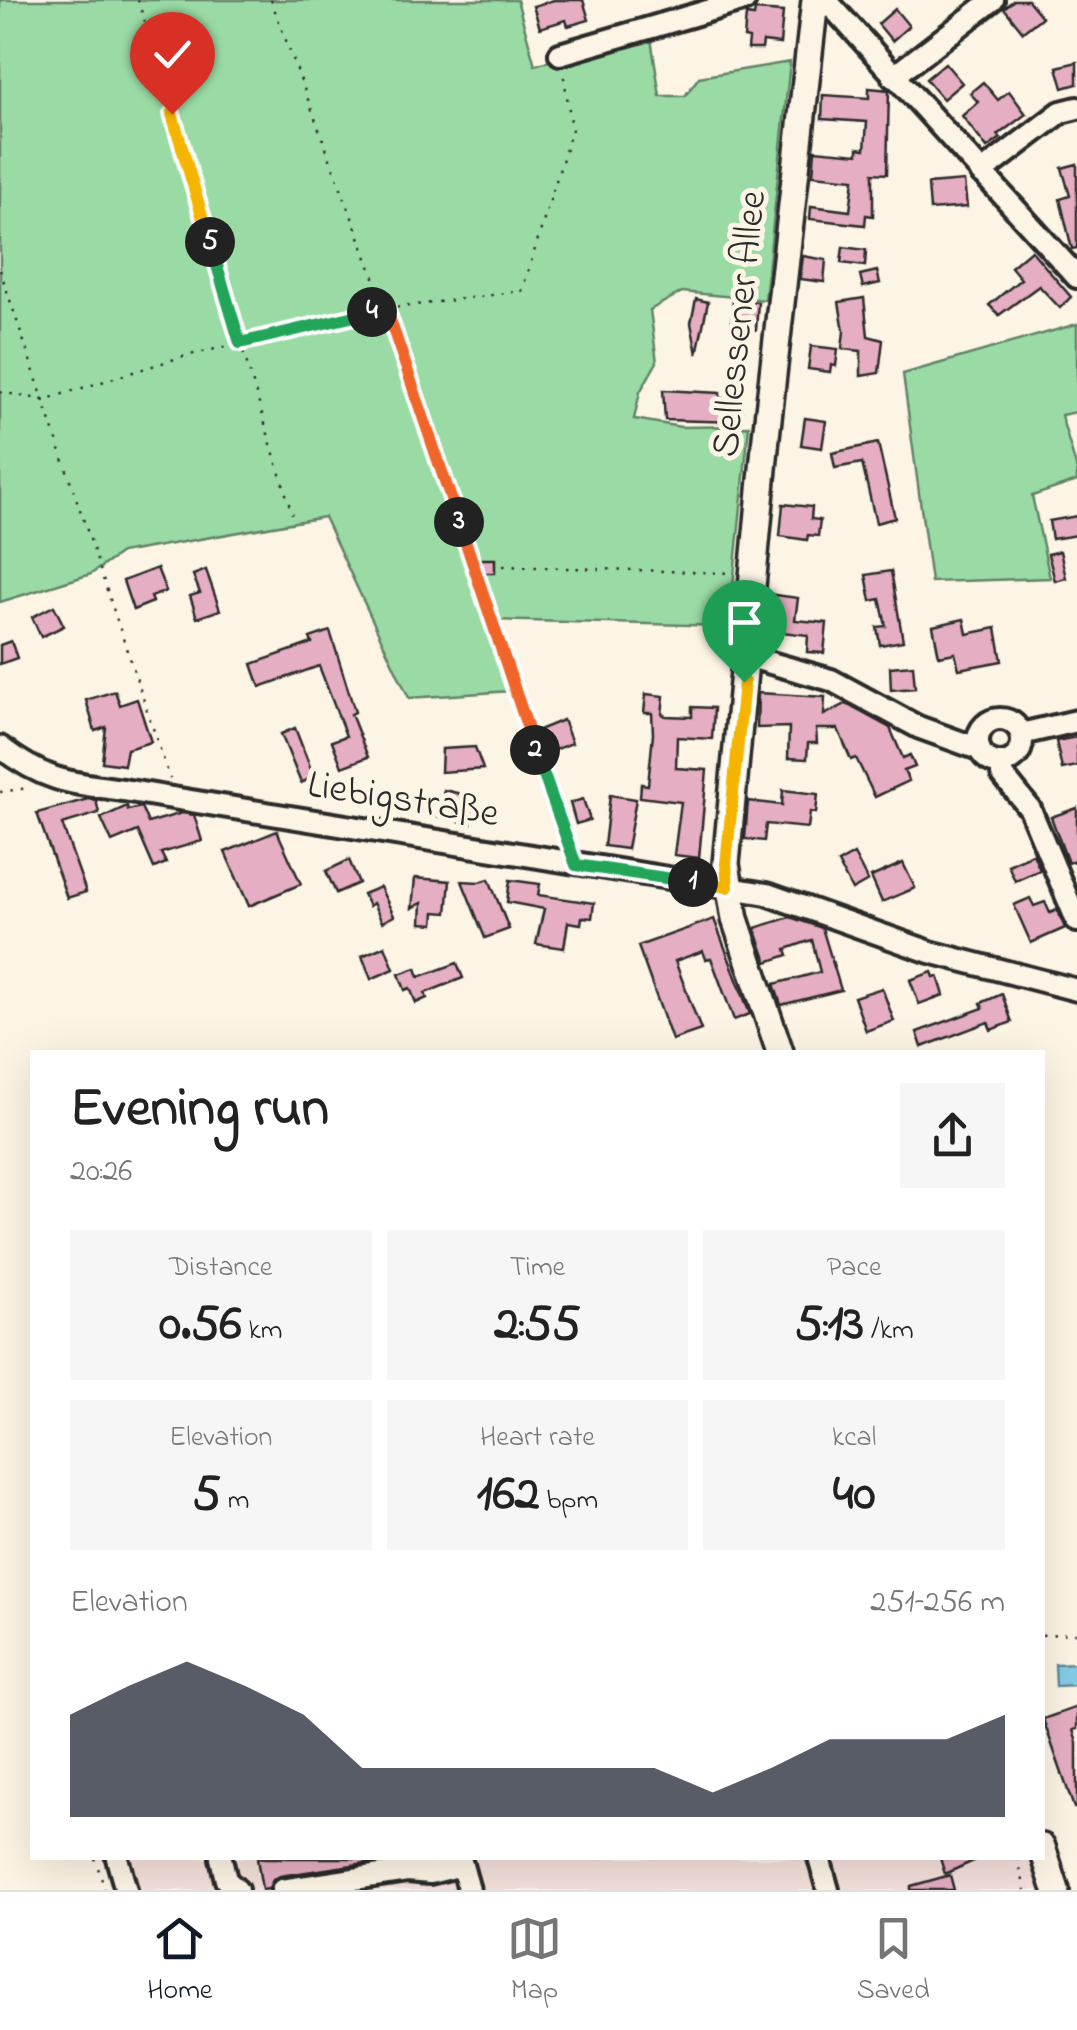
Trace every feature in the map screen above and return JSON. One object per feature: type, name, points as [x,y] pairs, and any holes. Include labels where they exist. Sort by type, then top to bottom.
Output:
[{"type":"main road","name":"Sellessener Allee","points":[[779,1050],[734,919],[726,864],[815,0]]},
{"type":"main road","points":[[1045,1855],[1056,1890]]},
{"type":"street","points":[[560,54],[745,0]]},
{"type":"street","points":[[826,0],[1077,278]]},
{"type":"street","points":[[893,77],[993,0]]},
{"type":"street","points":[[981,173],[1061,112],[1077,108]]},
{"type":"street","points":[[746,656],[831,680],[918,727],[979,749]]},
{"type":"street","points":[[1021,734],[1077,721]]},
{"type":"street","points":[[1005,764],[986,759],[979,749],[979,734],[989,722],[1011,722],[1021,734],[1022,749],[1005,764],[1002,774],[1030,809],[1077,921]]},
{"type":"street","name":"Liebigstraße","points":[[0,747],[24,766],[62,782],[767,894],[930,952],[1077,990]]},
{"type":"street","points":[[117,1860],[126,1890]]},
{"type":"street","points":[[222,1860],[226,1880],[236,1890]]},
{"type":"street","points":[[820,1860],[828,1890]]},
{"type":"street","points":[[282,1890],[407,1871],[430,1873],[461,1861],[469,1890]]},
{"type":"path","points":[[138,0],[292,514]]},
{"type":"path","points":[[271,0],[386,308],[576,865]]},
{"type":"path","points":[[0,392],[44,400],[182,357],[386,308],[522,291],[572,129],[560,54]]},
{"type":"path","points":[[0,270],[176,799]]},
{"type":"path","points":[[502,566],[753,573]]},
{"type":"path","points":[[1045,1635],[1077,1633]]},
{"type":"path","points":[[95,1860],[104,1890]]},
{"type":"path","points":[[1018,1860],[1025,1890]]},
{"type":"shaded area","points":[[118,1860],[1028,1860],[1048,1890],[127,1890]]},
{"type":"green space","points":[[0,0],[517,0],[535,65],[650,32],[660,96],[685,96],[699,77],[790,62],[765,300],[682,292],[650,310],[657,362],[640,392],[634,419],[681,427],[749,426],[729,626],[491,620],[510,691],[409,698],[324,517],[121,553],[91,574],[0,602]]},
{"type":"green space","points":[[1077,324],[1077,412],[1061,415],[1077,481],[1032,496],[1050,578],[931,582],[903,374]]},
{"type":"water","points":[[1077,1663],[1077,1685],[1056,1686],[1055,1664]]},
{"type":"building","points":[[554,0],[583,0],[589,20],[568,26],[566,20],[540,28],[533,6]]},
{"type":"building","points":[[1014,0],[1028,0],[1042,17],[1023,32],[1004,8]]},
{"type":"building","points":[[895,9],[909,26],[892,41],[878,24]]},
{"type":"building","points":[[755,10],[783,12],[780,44],[763,42],[762,49],[748,49],[749,39],[744,38],[746,15],[754,16]]},
{"type":"building","points":[[1077,62],[1077,84],[1063,88],[1057,67]]},
{"type":"building","points":[[945,63],[962,83],[943,99],[926,79]]},
{"type":"building","points":[[983,82],[998,100],[1009,91],[1026,114],[987,148],[962,116],[978,102],[970,93]]},
{"type":"building","points":[[869,88],[889,90],[887,174],[873,173],[873,216],[866,215],[865,225],[810,219],[811,206],[850,211],[854,179],[813,175],[815,150],[858,154],[858,148],[865,149],[867,122],[822,119],[823,95],[869,98]]},
{"type":"building","points":[[1077,164],[1077,248],[1072,249],[1060,199],[1070,196],[1062,168]]},
{"type":"building","points":[[964,181],[967,207],[930,210],[928,184]]},
{"type":"building","points":[[843,247],[866,250],[865,266],[841,263]]},
{"type":"building","points":[[1031,250],[1071,297],[1060,308],[1039,286],[999,315],[989,305],[1021,279],[1011,267]]},
{"type":"building","points":[[803,256],[826,260],[824,282],[800,279]]},
{"type":"building","points":[[877,271],[880,283],[863,287],[860,275]]},
{"type":"building","points":[[864,298],[868,336],[883,340],[879,373],[861,376],[861,351],[842,349],[844,331],[839,302]]},
{"type":"building","points":[[696,299],[708,302],[697,354],[691,323]]},
{"type":"building","points":[[733,300],[758,302],[756,330],[731,328]]},
{"type":"building","points":[[811,346],[838,349],[836,366],[831,365],[830,372],[808,369]]},
{"type":"building","points":[[663,390],[720,393],[720,398],[743,400],[741,422],[665,420]]},
{"type":"building","points":[[805,418],[826,421],[822,448],[801,445]]},
{"type":"building","points":[[878,443],[895,518],[876,523],[862,463],[835,468],[832,453]]},
{"type":"building","points":[[783,504],[812,507],[811,519],[820,520],[818,536],[808,535],[807,540],[780,536]]},
{"type":"building","points":[[1077,516],[1077,535],[1052,539],[1049,521]]},
{"type":"building","points":[[1060,551],[1066,578],[1055,581],[1048,554]]},
{"type":"building","points":[[476,559],[495,559],[495,573],[476,573]]},
{"type":"building","points":[[157,568],[166,591],[151,597],[153,602],[133,610],[123,581]]},
{"type":"building","points":[[206,570],[220,610],[197,618],[190,596],[200,593],[193,575]]},
{"type":"building","points":[[891,571],[903,641],[880,645],[877,627],[886,626],[880,599],[871,601],[866,575]]},
{"type":"building","points":[[768,594],[798,598],[795,620],[827,623],[824,653],[807,652],[808,635],[764,630]]},
{"type":"building","points":[[54,606],[64,626],[41,637],[32,617]]},
{"type":"building","points":[[964,619],[967,634],[996,628],[1002,661],[959,669],[955,653],[939,656],[933,626]]},
{"type":"building","points":[[330,631],[355,712],[351,714],[368,757],[342,767],[332,741],[346,736],[319,666],[260,687],[252,664],[312,643],[310,638]]},
{"type":"building","points":[[11,641],[17,658],[0,664],[0,645]]},
{"type":"building","points":[[913,665],[915,688],[891,690],[890,667]]},
{"type":"building","points":[[115,691],[120,705],[137,699],[151,742],[127,749],[124,765],[102,762],[106,727],[95,731],[86,700]]},
{"type":"building","points":[[758,693],[825,697],[824,715],[846,704],[890,728],[903,758],[910,755],[915,767],[904,771],[909,781],[875,797],[856,758],[851,760],[838,729],[816,729],[817,743],[808,743],[807,759],[788,758],[789,727],[757,728]]},
{"type":"building","points":[[646,694],[664,696],[662,714],[666,716],[692,717],[692,707],[714,708],[712,739],[677,737],[676,768],[707,770],[699,858],[674,855],[681,802],[640,797],[641,784],[648,785],[653,734],[652,713],[644,713]]},
{"type":"building","points":[[563,720],[572,743],[544,754],[536,731]]},
{"type":"building","points":[[295,728],[314,777],[301,783],[281,734]]},
{"type":"building","points":[[1077,737],[1077,766],[1062,769],[1056,741]]},
{"type":"building","points":[[475,747],[483,769],[441,772],[442,749]]},
{"type":"building","points":[[444,790],[478,798],[471,824],[437,816]]},
{"type":"building","points":[[783,790],[818,794],[816,813],[810,812],[808,828],[766,824],[764,841],[745,839],[748,801],[782,805]]},
{"type":"building","points":[[610,795],[636,799],[627,849],[604,846]]},
{"type":"building","points":[[583,799],[590,820],[576,824],[570,803]]},
{"type":"building","points":[[96,800],[99,813],[62,824],[86,892],[67,898],[37,813]]},
{"type":"building","points":[[127,806],[128,810],[141,807],[148,823],[182,813],[194,815],[202,841],[161,853],[166,863],[154,868],[138,831],[112,842],[101,818]]},
{"type":"building","points":[[1077,808],[1077,860],[1068,863],[1051,817]]},
{"type":"building","points":[[277,831],[301,884],[249,906],[225,852]]},
{"type":"building","points":[[854,854],[868,881],[852,890],[838,863]]},
{"type":"building","points":[[1033,854],[1040,870],[1015,881],[1008,865]]},
{"type":"building","points":[[349,860],[359,883],[336,893],[326,871]]},
{"type":"building","points":[[903,863],[915,888],[882,902],[871,877]]},
{"type":"building","points":[[415,878],[450,881],[447,913],[435,912],[434,924],[421,923],[422,903],[412,908]]},
{"type":"building","points":[[489,879],[509,929],[485,938],[462,881]]},
{"type":"building","points":[[510,880],[540,884],[538,895],[594,903],[592,918],[582,917],[581,924],[568,922],[564,948],[536,944],[544,909],[507,902]]},
{"type":"building","points":[[380,887],[394,916],[382,922],[373,903],[369,906],[363,894]]},
{"type":"building","points":[[1030,898],[1034,906],[1045,902],[1050,913],[1057,910],[1065,928],[1031,943],[1014,905]]},
{"type":"building","points":[[790,917],[822,928],[841,990],[781,1005],[774,984],[820,972],[812,940],[786,949],[788,955],[767,962],[755,928]]},
{"type":"building","points":[[714,919],[750,1014],[734,1020],[711,958],[706,959],[703,951],[675,961],[701,1030],[672,1040],[638,946]]},
{"type":"building","points":[[385,946],[394,969],[371,979],[362,956]]},
{"type":"building","points":[[457,963],[463,978],[425,993],[427,998],[416,1003],[399,974],[416,968],[419,977]]},
{"type":"building","points":[[932,972],[934,977],[938,976],[944,995],[919,1004],[910,980]]},
{"type":"building","points":[[882,988],[894,1021],[866,1031],[854,997]]},
{"type":"building","points":[[1002,994],[1012,1022],[991,1030],[988,1022],[922,1047],[917,1032],[983,1008],[981,1003]]},
{"type":"building","points":[[1077,1707],[1077,1729],[1073,1730],[1077,1743],[1077,1807],[1074,1808],[1045,1718]]},
{"type":"building","points":[[257,1860],[379,1861],[280,1876],[269,1889],[262,1890]]},
{"type":"building","points":[[941,1860],[976,1860],[945,1874]]},
{"type":"building","points":[[950,1875],[954,1890],[911,1890],[911,1886]]},
{"type":"route","points":[[172,114],[240,343],[386,308],[576,865],[728,887],[726,864],[744,682]]}]
